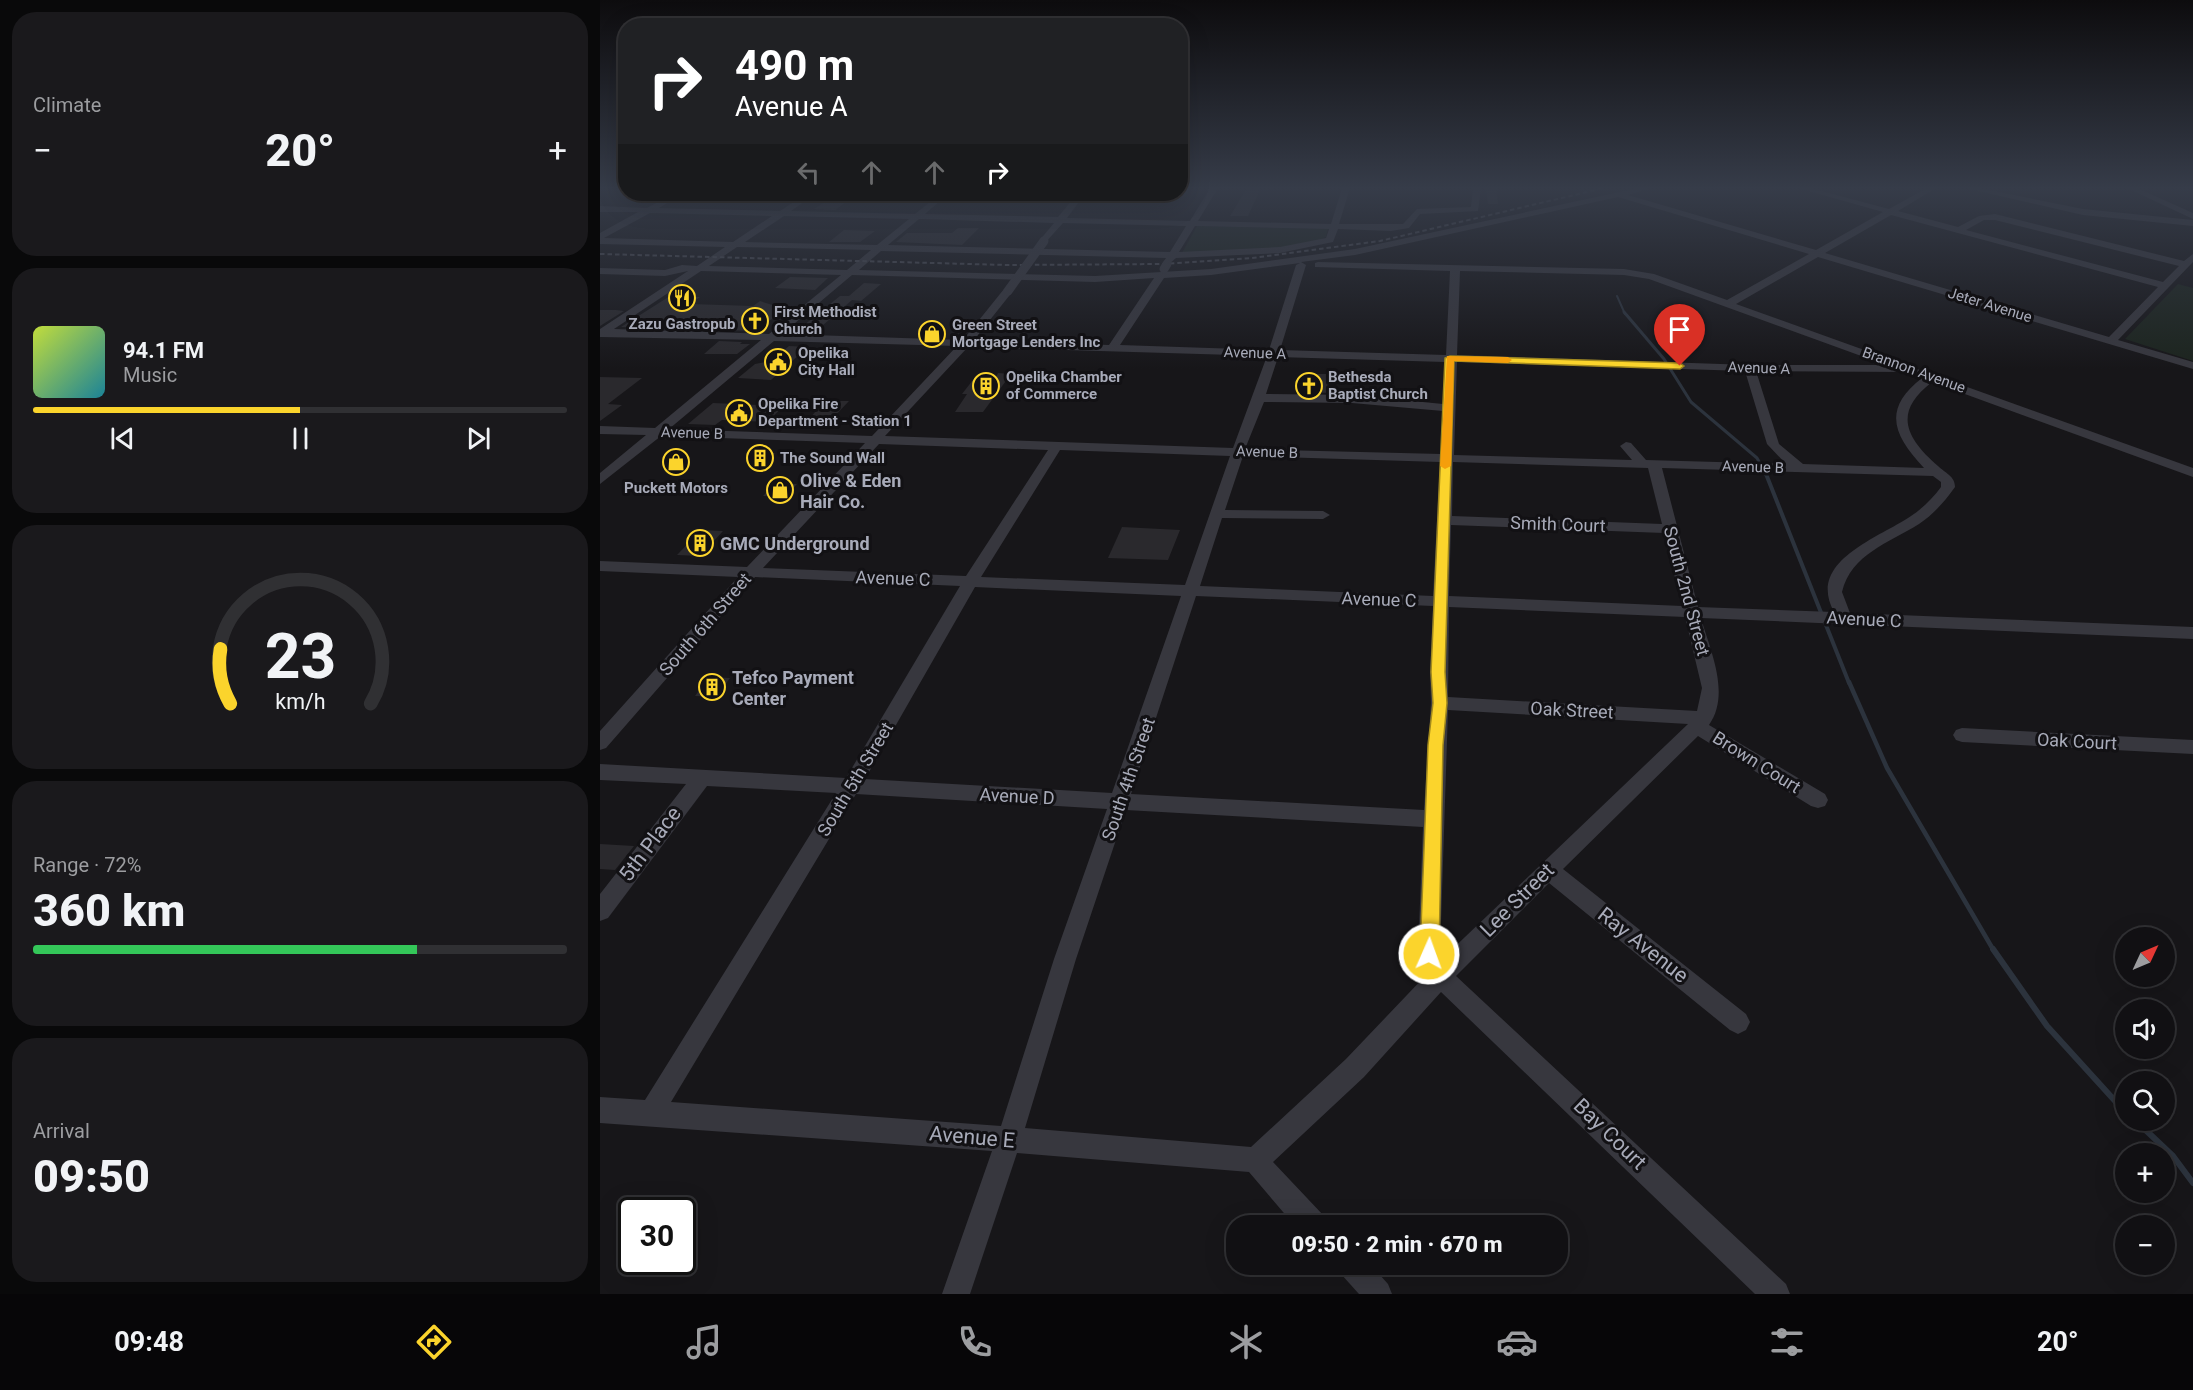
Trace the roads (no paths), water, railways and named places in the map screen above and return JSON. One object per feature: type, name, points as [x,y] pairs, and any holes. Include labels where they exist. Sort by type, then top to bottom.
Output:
[{"type":"street","points":[[601,333],[729,248]]},
{"type":"street","points":[[600,480],[878,248]]},
{"type":"street","points":[[885,248],[1167,264],[1300,263],[1375,248]]},
{"type":"street","name":"South 6th Street","points":[[600,743],[751,572],[966,343],[1039,248]]},
{"type":"street","points":[[1112,348],[1177,248]]},
{"type":"street","points":[[600,271],[665,273],[682,268],[699,268],[1095,279],[1167,264],[1290,248]]},
{"type":"street","name":"Jeter Avenue","points":[[1799,248],[2193,366]]},
{"type":"street","points":[[1730,303],[1828,248]]},
{"type":"street","points":[[2027,248],[2162,285]]},
{"type":"street","points":[[2115,248],[2193,270]]},
{"type":"street","points":[[2111,341],[2162,285],[2193,257]]},
{"type":"street","points":[[600,262],[686,265],[682,268]]},
{"type":"street","name":"Brannon Avenue","points":[[1300,263],[1633,273],[1659,278],[2193,473]]},
{"type":"street","name":"South 4th Street","points":[[956,1294],[1009,1140],[1065,958],[1238,451],[1259,398],[1300,263]]},
{"type":"street","points":[[1441,977],[1429,954],[1436,745],[1440,703],[1438,672],[1445,520],[1447,408],[1455,268]]},
{"type":"street","name":"Avenue A","points":[[601,333],[1750,368],[1910,369]]},
{"type":"street","points":[[1750,368],[1770,437],[1779,452],[1800,468]]},
{"type":"street","points":[[1844,617],[1834,593],[1838,577],[1847,563],[1916,519],[1940,498],[1948,487],[1948,481],[1918,455],[1907,437],[1901,413],[1904,403],[1930,377]]},
{"type":"street","points":[[1259,398],[1341,399],[1447,408]]},
{"type":"street","name":"Avenue B","points":[[600,430],[1056,447],[1935,472]]},
{"type":"street","name":"South 2nd Street","points":[[1626,446],[1648,464],[1671,529],[1711,688],[1700,722]]},
{"type":"street","name":"South 5th Street","points":[[652,1111],[851,786],[971,581],[1056,447]]},
{"type":"street","points":[[1779,452],[1781,468]]},
{"type":"street","points":[[1218,514],[1323,515]]},
{"type":"street","name":"Smith Court","points":[[1445,520],[1671,529]]},
{"type":"street","name":"Avenue C","points":[[600,566],[2193,633]]},
{"type":"street","name":"Oak Street","points":[[1440,703],[1675,715],[1700,722]]},
{"type":"street","name":"Brown Court","points":[[1700,722],[1818,800]]},
{"type":"street","name":"Lee Street","points":[[1256,1160],[1355,1068],[1547,869],[1700,722]]},
{"type":"street","name":"Oak Court","points":[[1962,735],[2193,747]]},
{"type":"street","name":"Avenue D","points":[[600,772],[1434,819]]},
{"type":"street","name":"5th Place","points":[[600,911],[701,779]]},
{"type":"street","name":"Ray Avenue","points":[[1547,869],[1738,1022]]},
{"type":"street","name":"Bay Court","points":[[1441,977],[1776,1294]]},
{"type":"street","name":"Avenue E","points":[[600,1110],[652,1111],[715,1119],[1256,1160]]},
{"type":"street","points":[[1256,1160],[1269,1178],[1304,1215]]},
{"type":"street","points":[[1361,1275],[1378,1294]]},
{"type":"waterway","points":[[1617,296],[1624,312]]},
{"type":"waterway","points":[[1624,312],[1664,359],[1691,402],[1757,458],[1766,475]]},
{"type":"waterway","points":[[1766,475],[1849,683]]},
{"type":"waterway","points":[[1849,682],[1887,768],[1994,951]]},
{"type":"waterway","points":[[1993,949],[2047,1026],[2115,1101]]},
{"type":"waterway","points":[[2147,1131],[2173,1156],[2193,1183]]},
{"type":"railway","points":[[600,254],[1007,265],[1163,264],[1252,258],[1324,248]]},
{"type":"place","name":"Zazu Gastropub","points":[[682,298]]},
{"type":"place","name":"First Methodist Church","points":[[755,321]]},
{"type":"place","name":"Green Street Mortgage Lenders Inc","points":[[932,334]]},
{"type":"place","name":"Opelika City Hall","points":[[778,362]]},
{"type":"place","name":"Opelika Chamber of Commerce","points":[[986,386]]},
{"type":"place","name":"Bethesda Baptist Church","points":[[1309,386]]},
{"type":"place","name":"Opelika Fire Department - Station 1","points":[[739,413]]},
{"type":"place","name":"The Sound Wall","points":[[760,458]]},
{"type":"place","name":"Puckett Motors","points":[[676,462]]},
{"type":"place","name":"Olive & Eden Hair Co.","points":[[780,490]]},
{"type":"place","name":"GMC Underground","points":[[700,543]]},
{"type":"place","name":"Tefco Payment Center","points":[[712,687]]}]
